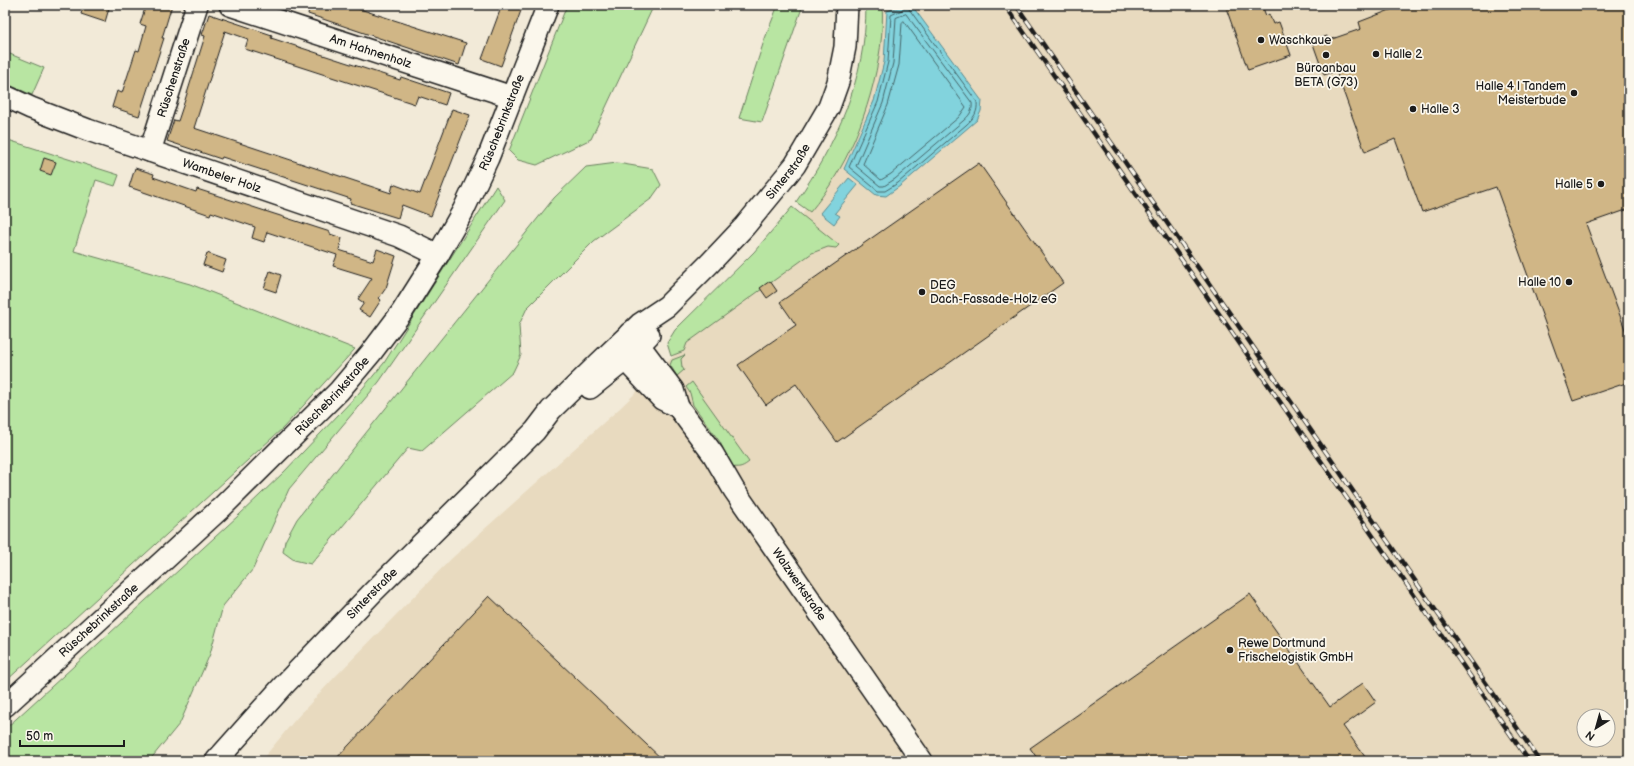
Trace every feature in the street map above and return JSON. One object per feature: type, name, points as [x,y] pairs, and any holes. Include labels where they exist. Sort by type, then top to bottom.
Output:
[{"type":"street","name":"Rüschenstraße","points":[[150,151],[197,5]]},
{"type":"street","name":"Am Hahnenholz","points":[[230,5],[512,98]]},
{"type":"street","name":"Rüschebrinkstraße","points":[[5,706],[222,507],[339,391],[402,312],[438,255],[476,185],[548,5]]},
{"type":"street","name":"Sinterstraße","points":[[216,761],[283,686],[372,592],[535,431],[551,410],[620,354],[635,339],[656,324],[667,306],[745,226],[795,165],[829,107],[838,82],[845,47],[847,5]]},
{"type":"street","name":"Wambeler Holz","points":[[5,96],[31,108],[88,130],[398,236],[438,255]]},
{"type":"street","name":"Walzwerkstraße","points":[[635,339],[673,390],[678,407],[712,454],[734,490],[922,761]]},
{"type":"street","name":"Walzwerkstraße","points":[[620,354],[662,399],[678,407]]},
{"type":"shaded area","points":[[873,5],[1629,5],[1629,761],[261,761],[294,721],[332,680],[451,559],[620,408],[784,249],[832,159],[867,79]]},
{"type":"green space","points":[[567,5],[654,5],[591,139],[537,165],[518,160],[509,151]]},
{"type":"green space","points":[[778,5],[803,5],[762,122],[739,118],[764,41]]},
{"type":"green space","points":[[866,5],[882,5],[880,48],[870,94],[855,139],[845,159],[829,186],[810,212],[796,202],[811,179],[836,133],[855,84],[865,32]]},
{"type":"green space","points":[[5,52],[44,68],[32,95],[5,83]]},
{"type":"green space","points":[[5,139],[119,175],[115,186],[96,180],[74,251],[190,284],[355,349],[283,428],[5,682]]},
{"type":"green space","points":[[617,163],[653,169],[661,185],[651,199],[594,241],[527,308],[519,325],[521,355],[513,372],[422,451],[408,448],[311,564],[294,560],[283,552],[285,541],[297,519],[554,198],[586,167]]},
{"type":"green space","points":[[496,186],[505,200],[379,382],[289,489],[253,569],[223,606],[210,654],[180,723],[149,761],[5,761],[5,729],[238,516],[284,472],[358,394],[384,363]]},
{"type":"green space","points":[[792,207],[839,245],[836,248],[828,247],[812,253],[687,343],[684,351],[671,356],[667,343],[675,330],[754,252]]},
{"type":"green space","points":[[685,355],[681,359],[684,370],[677,376],[670,365],[672,360]]},
{"type":"green space","points":[[692,382],[749,462],[745,465],[734,467],[728,461],[720,442],[693,405],[690,393],[686,387]]},
{"type":"water","points":[[905,5],[913,7],[982,101],[981,111],[977,120],[900,186],[886,196],[876,195],[844,169],[874,101],[884,62],[887,11]]},
{"type":"water","points":[[849,178],[858,185],[835,213],[840,216],[834,224],[820,213]]},
{"type":"building","points":[[84,5],[110,5],[105,22],[81,14]]},
{"type":"building","points":[[146,5],[172,5],[162,38],[164,38],[139,116],[112,107],[117,91],[122,93],[136,50],[139,51],[146,26],[140,24]]},
{"type":"building","points":[[310,5],[347,5],[466,43],[459,65],[308,14]]},
{"type":"building","points":[[502,5],[523,5],[501,66],[482,59]]},
{"type":"building","name":"Waschkaue","points":[[1225,5],[1262,5],[1266,16],[1269,14],[1273,24],[1279,22],[1291,55],[1248,70]]},
{"type":"building","points":[[1403,5],[1629,5],[1629,209],[1586,224],[1629,340],[1629,382],[1573,401],[1496,187],[1422,212],[1395,139],[1365,152],[1336,71],[1324,75],[1312,41],[1327,36],[1329,40],[1361,29],[1359,22]]},
{"type":"building","points":[[209,14],[272,35],[271,38],[400,80],[401,77],[449,93],[445,105],[418,96],[415,104],[245,49],[248,39],[225,31],[194,128],[391,193],[393,184],[420,194],[452,109],[470,115],[431,216],[402,205],[398,218],[350,203],[351,199],[222,157],[221,159],[167,141],[174,120],[178,121],[185,100],[205,36],[202,35]]},
{"type":"building","points":[[44,158],[56,162],[51,175],[40,171]]},
{"type":"building","name":"DEG Dach-Fassade-Holz eG","points":[[979,163],[1063,283],[837,442],[796,384],[766,405],[738,365],[796,325],[780,302]]},
{"type":"building","points":[[135,168],[154,174],[153,177],[196,192],[197,189],[330,232],[330,234],[342,238],[339,250],[373,261],[377,249],[396,256],[386,288],[379,298],[381,300],[370,317],[359,310],[364,303],[358,299],[372,278],[333,266],[337,255],[267,232],[264,242],[252,238],[255,227],[211,212],[210,215],[129,187]]},
{"type":"building","points":[[207,253],[226,260],[222,272],[203,265]]},
{"type":"building","points":[[270,271],[281,275],[276,292],[264,288]]},
{"type":"building","points":[[770,281],[777,291],[767,298],[760,288]]},
{"type":"building","name":"Rewe Dortmund Frischelogistik GmbH","points":[[1250,594],[1330,707],[1363,683],[1376,702],[1343,726],[1368,761],[1039,761],[1030,748]]},
{"type":"building","points":[[489,596],[664,761],[334,761]]},
{"type":"railway","points":[[1005,5],[1529,761]]},
{"type":"railway","points":[[1016,5],[1540,761]]},
{"type":"place","name":"Waschkaue","points":[[1261,40]]},
{"type":"place","name":"Halle 2","points":[[1376,54]]},
{"type":"place","name":"Büroanbau BETA (G73)","points":[[1326,55]]},
{"type":"place","name":"Halle 4 | Tandem Meisterbude","points":[[1574,93]]},
{"type":"place","name":"Halle 3","points":[[1413,109]]},
{"type":"place","name":"Halle 5","points":[[1601,184]]},
{"type":"place","name":"Halle 10","points":[[1569,282]]},
{"type":"place","name":"DEG Dach-Fassade-Holz eG","points":[[922,292]]},
{"type":"place","name":"Rewe Dortmund Frischelogistik GmbH","points":[[1230,650]]}]
